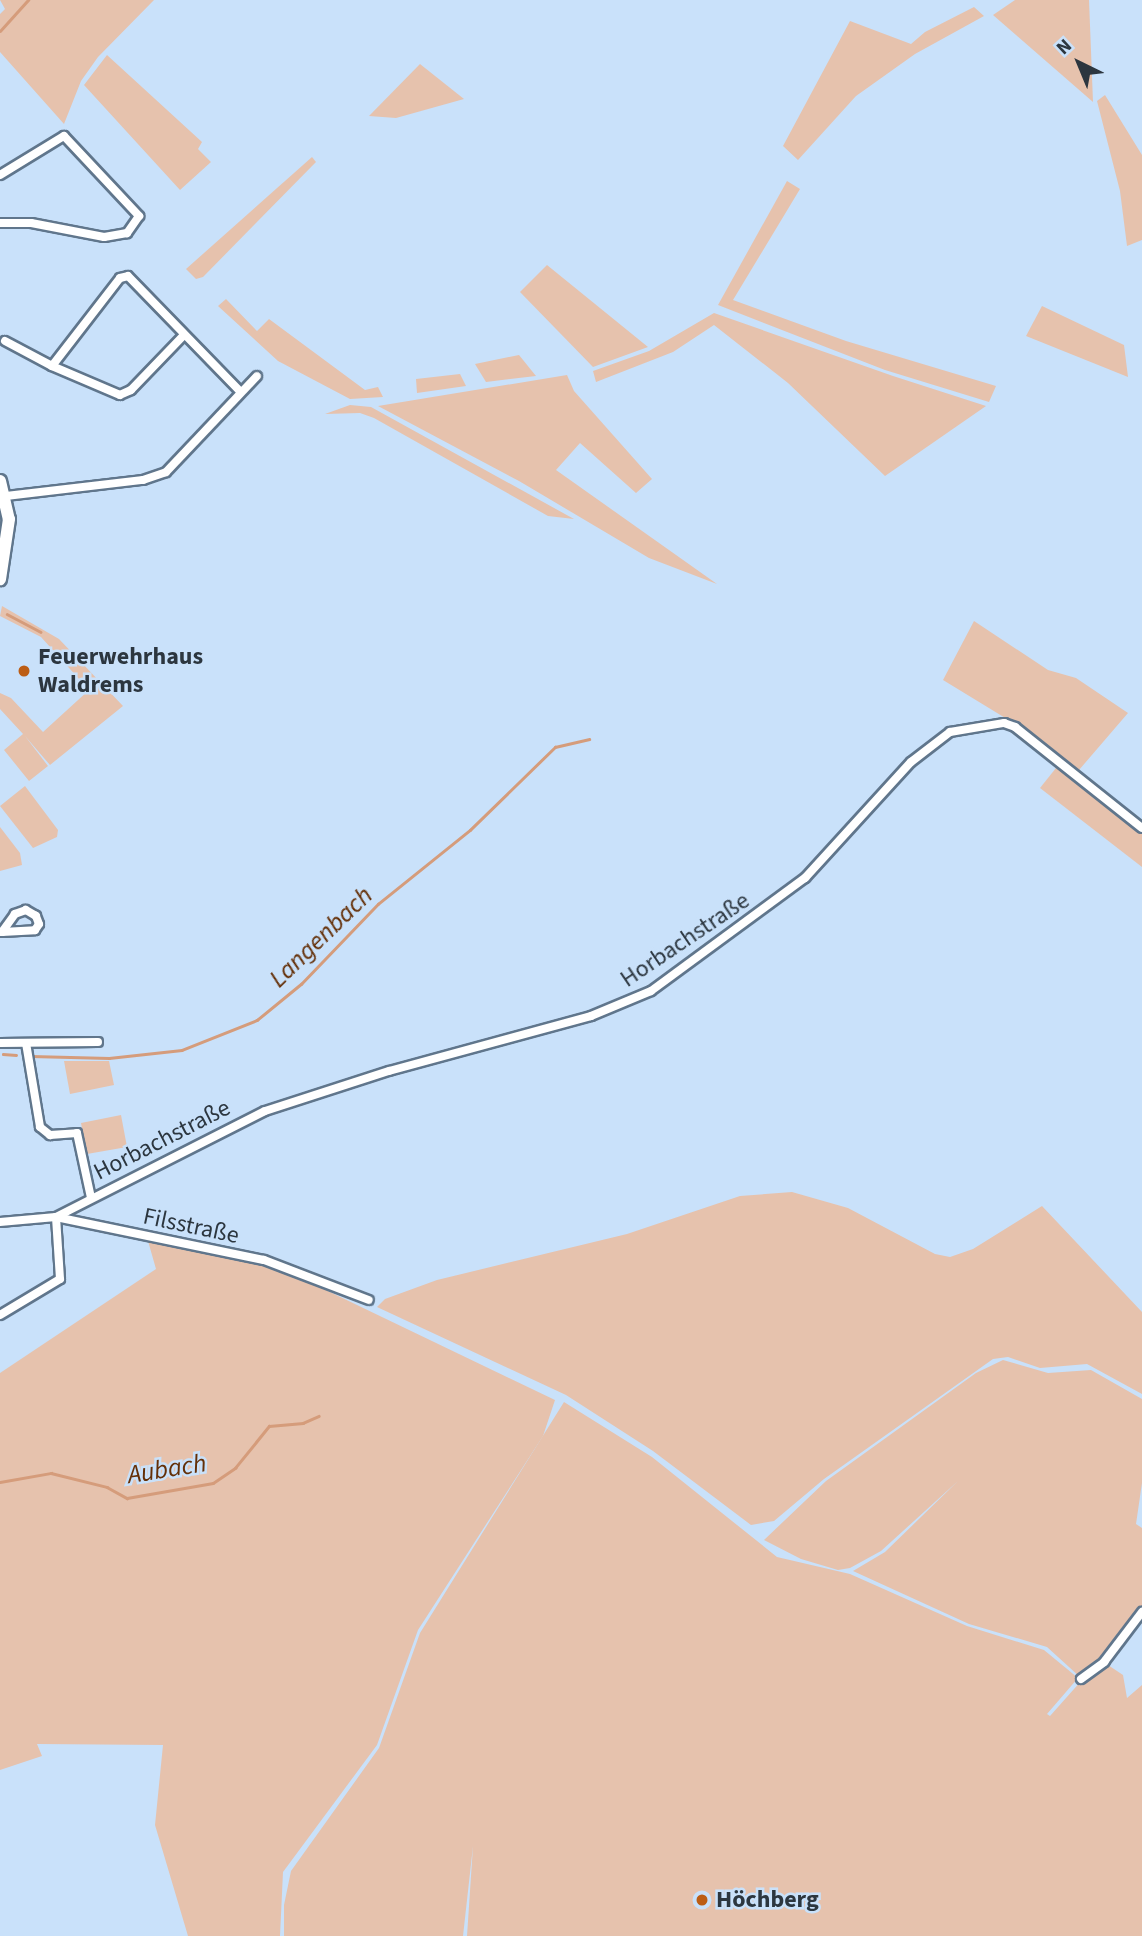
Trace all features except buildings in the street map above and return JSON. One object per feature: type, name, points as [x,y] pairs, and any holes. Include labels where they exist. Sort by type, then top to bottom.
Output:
[{"type":"street","points":[[0,175],[64,136],[139,216],[135,228],[104,237],[31,223],[0,223]]},
{"type":"street","points":[[52,366],[120,278],[128,276],[183,337],[240,391]]},
{"type":"street","points":[[5,341],[52,366],[120,395],[131,390],[183,337]]},
{"type":"street","points":[[6,496],[143,480],[166,472],[257,376]]},
{"type":"street","points":[[0,481],[6,496],[9,538],[0,579]]},
{"type":"street","name":"Horbachstraße","points":[[56,1217],[265,1111],[389,1071],[591,1016],[652,991],[805,878],[911,762],[950,732],[990,724],[1015,727],[1142,828]]},
{"type":"street","points":[[0,1043],[98,1042]]},
{"type":"street","points":[[26,1043],[40,1127],[50,1135],[77,1133],[92,1198]]},
{"type":"street","points":[[0,1315],[60,1279],[56,1217]]},
{"type":"street","name":"Filsstraße","points":[[0,1222],[56,1217],[264,1260],[369,1300]]},
{"type":"street","points":[[1081,1679],[1104,1662],[1142,1612]]},
{"type":"shaded area","points":[[0,0],[154,0],[98,57],[81,81],[64,124],[0,52],[0,14],[5,9]]},
{"type":"shaded area","points":[[1015,0],[1089,0],[1093,102],[993,15]]},
{"type":"shaded area","points":[[974,7],[984,16],[915,54],[856,96],[798,160],[783,146],[850,21],[911,44],[925,32]]},
{"type":"shaded area","points":[[107,55],[202,142],[198,149],[211,162],[180,190],[84,85]]},
{"type":"shaded area","points":[[420,64],[464,99],[396,118],[369,116]]},
{"type":"shaded area","points":[[1105,95],[1142,155],[1142,240],[1127,246],[1120,191],[1097,101]]},
{"type":"shaded area","points":[[312,157],[316,162],[203,277],[196,279],[186,269]]},
{"type":"shaded area","points":[[787,181],[800,189],[733,300],[846,341],[996,386],[989,402],[885,370],[718,305]]},
{"type":"shaded area","points":[[547,265],[648,347],[593,367],[520,292]]},
{"type":"shaded area","points":[[226,299],[257,331],[269,319],[365,390],[378,387],[383,397],[350,399],[278,361],[218,306]]},
{"type":"shaded area","points":[[1042,306],[1124,345],[1128,377],[1026,336]]},
{"type":"shaded area","points":[[714,313],[986,406],[885,476],[788,383],[714,325],[673,352],[596,382],[593,371],[649,351]]},
{"type":"shaded area","points":[[519,355],[536,376],[486,382],[475,364]]},
{"type":"shaded area","points":[[460,374],[466,386],[417,393],[416,379]]},
{"type":"shaded area","points":[[567,375],[574,391],[652,479],[636,493],[580,443],[556,470],[717,584],[649,558],[519,481],[378,406]]},
{"type":"shaded area","points":[[350,405],[371,407],[574,519],[548,516],[374,418],[360,413],[325,414]]},
{"type":"shaded area","points":[[2,606],[59,639],[123,706],[50,765],[25,736],[48,766],[29,781],[4,750],[23,734],[0,709],[0,693],[11,698],[43,732],[89,690],[41,637],[0,616]]},
{"type":"shaded area","points":[[974,621],[1048,670],[1076,678],[1128,713],[1079,770],[1043,741],[943,680]]},
{"type":"shaded area","points":[[1060,763],[1142,834],[1142,867],[1040,788]]},
{"type":"shaded area","points":[[25,786],[58,830],[57,837],[33,848],[0,806]]},
{"type":"shaded area","points":[[0,827],[20,853],[22,865],[0,871]]},
{"type":"shaded area","points":[[64,1061],[109,1061],[114,1085],[70,1094]]},
{"type":"shaded area","points":[[121,1115],[127,1147],[87,1154],[81,1123]]},
{"type":"shaded area","points":[[792,1192],[848,1208],[935,1254],[950,1257],[973,1249],[1042,1206],[1142,1312],[1142,1394],[1087,1364],[1040,1368],[1008,1357],[993,1359],[824,1479],[774,1521],[751,1525],[653,1451],[566,1395],[377,1307],[385,1299],[437,1280],[627,1234],[740,1196]]},
{"type":"shaded area","points":[[148,1241],[280,1268],[555,1400],[543,1436],[418,1630],[377,1745],[283,1872],[280,1936],[188,1936],[155,1825],[163,1745],[37,1744],[42,1756],[0,1770],[0,1373],[156,1269]]},
{"type":"shaded area","points":[[1003,1360],[1048,1373],[1091,1370],[1142,1399],[1142,1483],[1136,1524],[1142,1528],[1142,1607],[1103,1661],[1080,1677],[1047,1647],[969,1624],[853,1571],[885,1552],[958,1481],[881,1551],[850,1568],[838,1570],[801,1559],[764,1540],[826,1481],[976,1373]]},
{"type":"shaded area","points":[[564,1402],[652,1457],[777,1557],[850,1574],[967,1626],[1044,1650],[1078,1678],[1047,1714],[1050,1716],[1082,1680],[1105,1663],[1123,1675],[1127,1698],[1142,1685],[1142,1936],[467,1936],[473,1846],[463,1936],[284,1936],[284,1905],[291,1871],[379,1748],[420,1633]]},
{"type":"waterway","points":[[0,31],[28,0]]},
{"type":"waterway","points":[[7,614],[41,632]]},
{"type":"waterway","name":"Langenbach","points":[[31,1056],[109,1058],[182,1050],[257,1020],[301,984],[378,904],[470,830],[555,747],[589,739]]},
{"type":"waterway","name":"Langenbach","points":[[3,1054],[16,1055]]},
{"type":"waterway","name":"Aubach","points":[[0,1482],[51,1473],[107,1487],[127,1498],[213,1483],[235,1468],[269,1426],[303,1423],[319,1416]]},
{"type":"place","name":"Feuerwehrhaus Waldrems","points":[[24,671]]},
{"type":"place","name":"Höchberg","points":[[702,1900]]}]
